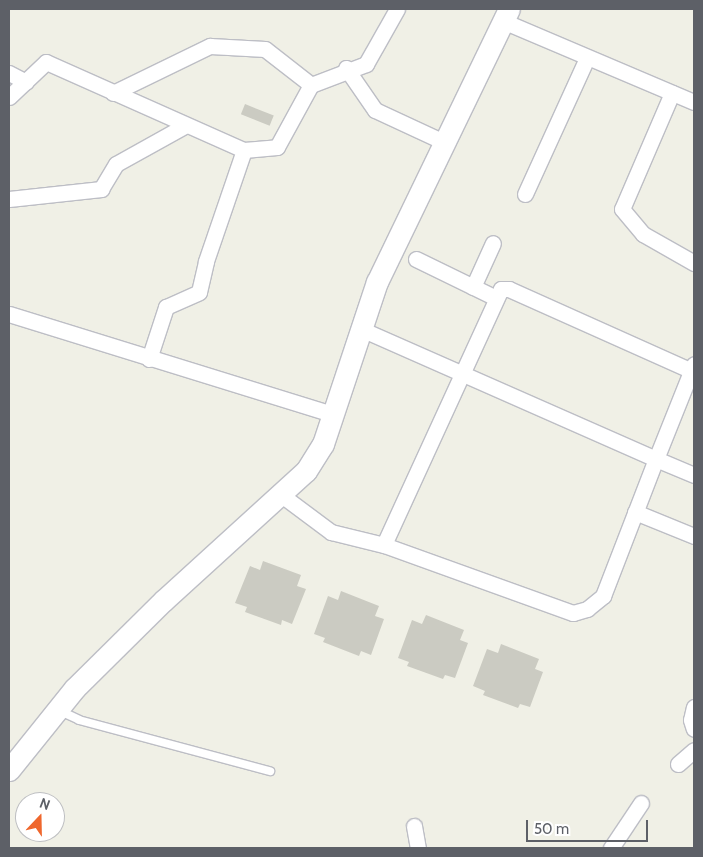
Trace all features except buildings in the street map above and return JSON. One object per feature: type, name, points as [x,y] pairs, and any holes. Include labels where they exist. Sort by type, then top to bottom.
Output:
[{"type":"street","points":[[9,97],[46,62],[186,126],[244,150],[277,147],[311,84],[346,68],[366,64],[397,9]]},
{"type":"street","points":[[9,770],[58,710],[163,601],[306,470],[323,444],[377,282],[506,15],[587,58],[694,102]]},
{"type":"street","points":[[113,93],[210,46],[265,49],[311,84]]},
{"type":"street","points":[[525,194],[587,58]]},
{"type":"street","points":[[346,68],[375,110],[444,142]]},
{"type":"street","points":[[9,73],[26,82]]},
{"type":"street","points":[[672,93],[622,209],[644,234],[694,263]]},
{"type":"street","points":[[9,200],[101,189],[116,164],[186,126]]},
{"type":"street","points":[[149,359],[166,307],[199,292],[206,261],[244,150]]},
{"type":"street","points":[[473,287],[493,243]]},
{"type":"street","points":[[416,259],[496,298]]},
{"type":"street","points":[[280,494],[331,532],[384,545],[573,612],[587,609],[602,596],[656,459],[690,389],[693,368],[509,289],[501,289],[384,545]]},
{"type":"street","points":[[9,314],[149,359],[333,414]]},
{"type":"street","points":[[362,329],[694,475]]},
{"type":"street","points":[[635,512],[694,536]]},
{"type":"street","points":[[694,707],[691,720],[694,729]]},
{"type":"street","points":[[678,764],[694,750]]},
{"type":"street","points":[[611,848],[641,803]]},
{"type":"street","points":[[414,826],[418,848]]},
{"type":"lane","points":[[58,710],[79,720],[270,771]]}]
